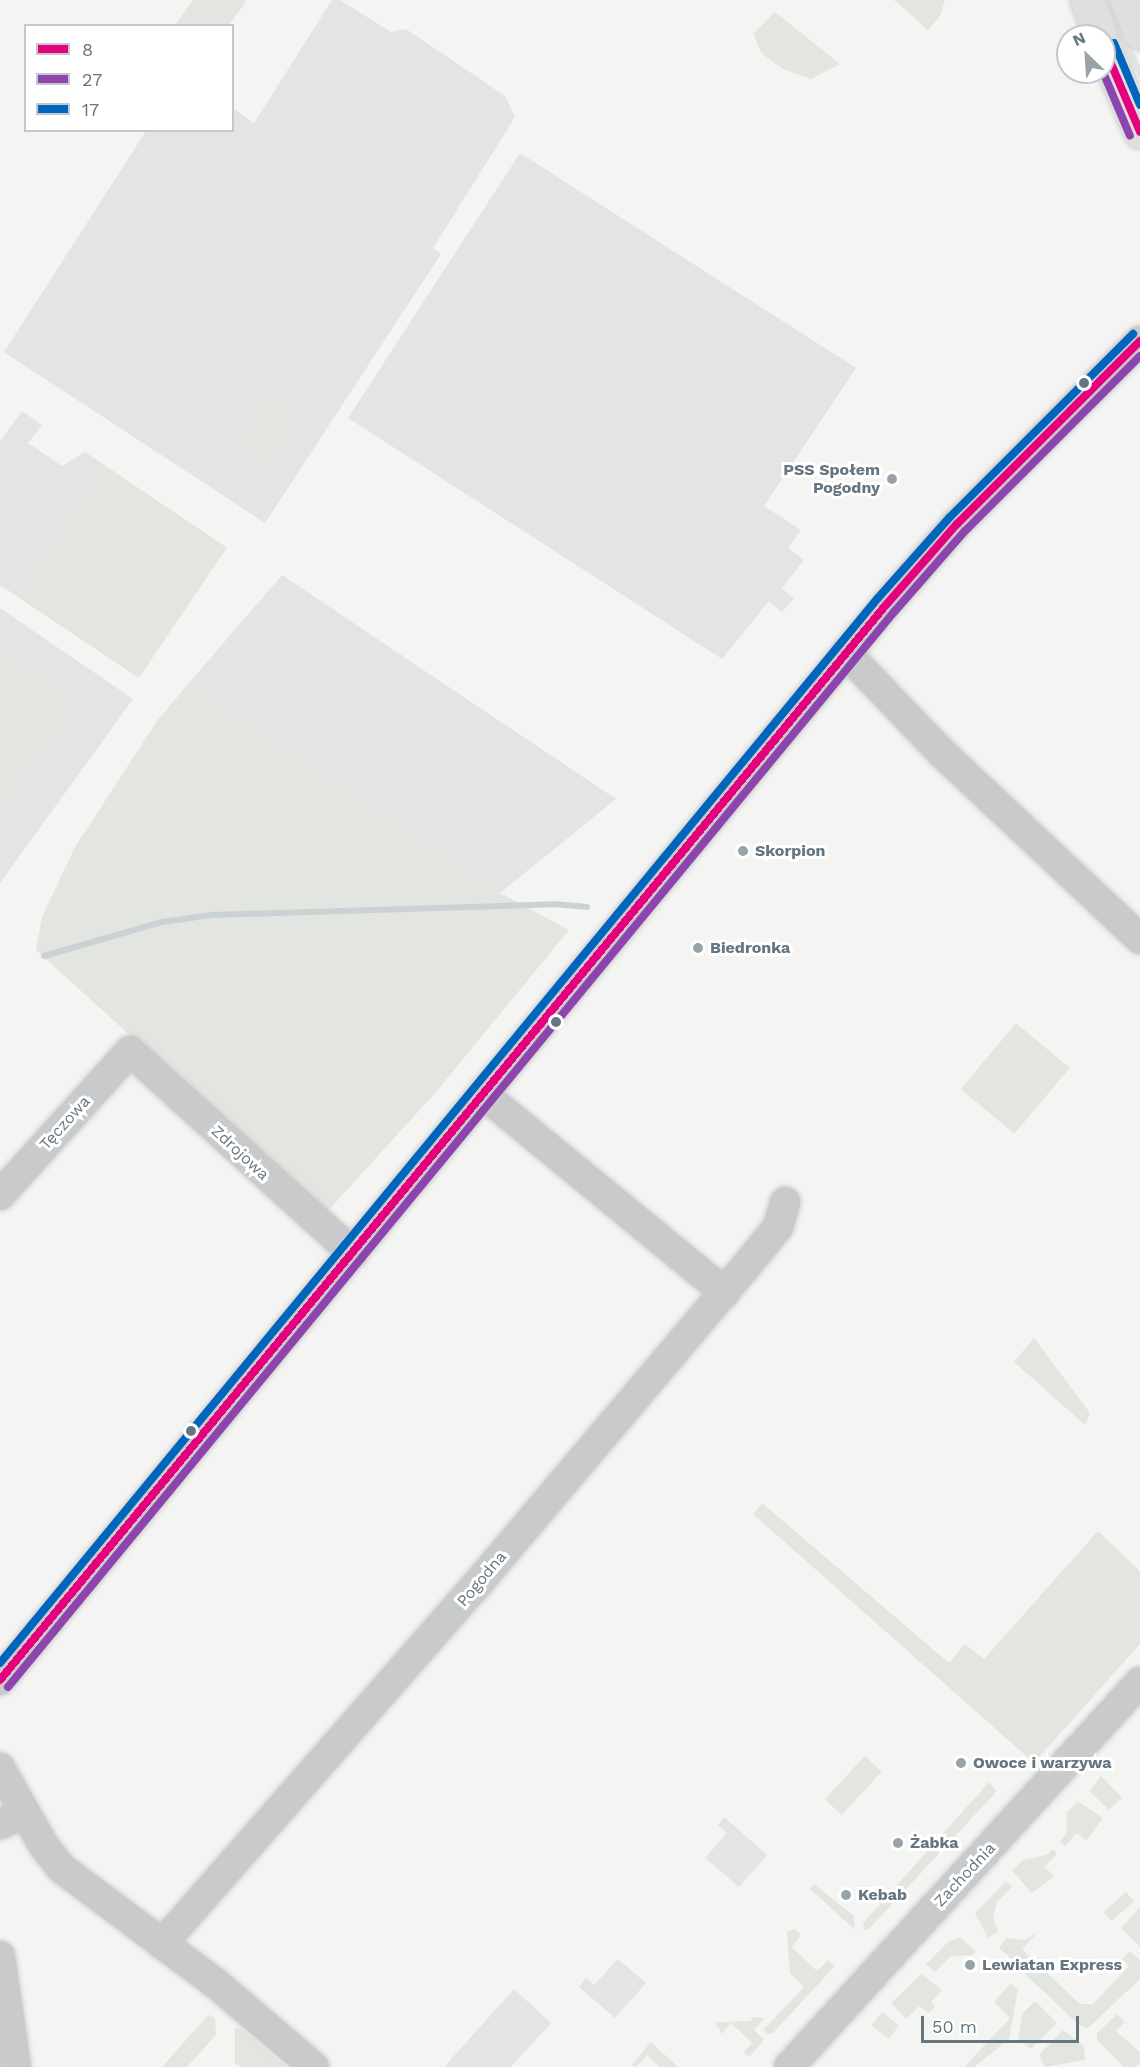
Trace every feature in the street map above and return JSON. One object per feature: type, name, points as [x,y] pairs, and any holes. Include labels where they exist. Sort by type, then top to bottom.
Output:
[{"type":"main road","points":[[1087,0],[1096,24]]},
{"type":"main road","points":[[1127,0],[1140,32]]},
{"type":"main road","points":[[1116,75],[1140,132]]},
{"type":"street","points":[[0,1680],[846,653],[957,524],[1127,363],[1140,341]]},
{"type":"street","points":[[846,653],[941,752],[1140,939]]},
{"type":"street","name":"Tęczowa","points":[[0,1195],[130,1051]]},
{"type":"street","name":"Zdrojowa","points":[[130,1051],[352,1252]]},
{"type":"street","points":[[483,1094],[725,1293]]},
{"type":"street","name":"Pogodna","points":[[162,1944],[474,1588],[725,1293],[778,1227],[785,1202]]},
{"type":"street","name":"Zachodnia","points":[[789,2067],[1140,1682]]},
{"type":"street","points":[[0,1768],[12,1819],[61,1868],[162,1944],[314,2067]]},
{"type":"street","points":[[0,1956],[16,2067]]},
{"type":"shaded area","points":[[193,0],[244,0],[246,2],[230,24],[176,24]]},
{"type":"shaded area","points":[[332,0],[340,0],[391,32],[406,29],[505,96],[515,117],[433,248],[441,254],[265,523],[4,352],[145,132],[234,132],[234,109],[254,123]]},
{"type":"shaded area","points":[[894,0],[945,0],[940,16],[928,30]]},
{"type":"shaded area","points":[[1100,0],[1111,0],[1140,65],[1140,79],[1116,32],[1116,24],[1112,24]]},
{"type":"shaded area","points":[[775,12],[840,64],[811,79],[783,69],[762,54],[753,34]]},
{"type":"shaded area","points":[[520,153],[856,368],[764,506],[801,530],[788,548],[804,560],[782,588],[794,599],[782,612],[769,601],[722,659],[348,418]]},
{"type":"shaded area","points":[[268,396],[299,415],[266,468],[235,449]]},
{"type":"shaded area","points":[[22,411],[42,425],[28,443],[62,466],[85,452],[227,548],[133,674],[0,585],[0,441]]},
{"type":"shaded area","points":[[104,465],[227,548],[139,678],[16,595]]},
{"type":"shaded area","points":[[282,575],[616,799],[500,893],[189,683]]},
{"type":"shaded area","points":[[0,608],[133,699],[0,883]]},
{"type":"shaded area","points":[[0,647],[77,701],[0,810]]},
{"type":"shaded area","points":[[189,683],[500,893],[569,930],[436,1092],[326,1213],[36,950],[42,917],[75,847],[157,721]]},
{"type":"shaded area","points":[[1016,1023],[1070,1068],[1014,1134],[961,1089]]},
{"type":"shaded area","points":[[1034,1338],[1090,1413],[1085,1425],[1014,1362]]},
{"type":"shaded area","points":[[762,1503],[949,1663],[965,1644],[984,1659],[1098,1531],[1140,1571],[1140,1644],[1034,1763],[753,1514]]},
{"type":"shaded area","points":[[865,1756],[882,1772],[842,1815],[825,1799]]},
{"type":"shaded area","points":[[1101,1776],[1122,1798],[1109,1810],[1089,1791]]},
{"type":"shaded area","points":[[989,1782],[997,1791],[868,1930],[863,1930],[864,1922]]},
{"type":"shaded area","points":[[1078,1801],[1103,1818],[1086,1841],[1077,1833],[1065,1846],[1060,1841],[1066,1834],[1067,1812]]},
{"type":"shaded area","points":[[724,1817],[767,1855],[739,1887],[705,1858],[727,1833],[718,1825]]},
{"type":"shaded area","points":[[1053,1849],[1057,1854],[1045,1867],[1054,1876],[1032,1893],[1012,1871],[1023,1860],[1046,1855]]},
{"type":"shaded area","points":[[1006,1881],[1012,1887],[997,1902],[993,1917],[998,1931],[988,1938],[975,1913]]},
{"type":"shaded area","points":[[814,1884],[854,1916],[855,1930],[810,1889]]},
{"type":"shaded area","points":[[1126,1892],[1134,1901],[1112,1921],[1104,1912]]},
{"type":"shaded area","points":[[1140,1907],[1140,1947],[1121,1928]]},
{"type":"shaded area","points":[[795,1929],[801,1935],[792,1947],[817,1971],[828,1960],[835,1966],[772,2034],[767,2034],[763,2030],[804,1987],[790,1973],[787,1932]]},
{"type":"shaded area","points":[[1038,1932],[1022,1949],[1030,1958],[1020,1968],[999,1948],[1006,1938],[1025,1940]]},
{"type":"shaded area","points":[[960,1937],[976,1951],[973,1955],[951,1956],[935,1972],[926,1964],[948,1942]]},
{"type":"shaded area","points":[[1130,1951],[1140,1960],[1140,1979],[1088,2028],[1079,2025],[1022,1971],[1033,1960],[1080,2004],[1093,2004],[1129,1966],[1122,1959]]},
{"type":"shaded area","points":[[618,1959],[646,1983],[615,2018],[579,1987],[586,1978],[594,1985]]},
{"type":"shaded area","points":[[921,1974],[942,1990],[931,2002],[935,2007],[929,2013],[919,2006],[906,2019],[891,2003]]},
{"type":"shaded area","points":[[1011,1983],[1018,1989],[1009,2039],[974,2067],[964,2067],[1010,2018],[994,2002]]},
{"type":"shaded area","points":[[514,1989],[551,2023],[511,2067],[444,2067]]},
{"type":"shaded area","points":[[1035,2001],[1057,2023],[1031,2049],[1018,2039],[1022,2014]]},
{"type":"shaded area","points":[[882,2012],[899,2026],[888,2039],[871,2025]]},
{"type":"shaded area","points":[[1117,2014],[1125,2022],[1116,2031],[1140,2052],[1140,2063],[1135,2067],[1124,2067],[1097,2040],[1097,2033]]},
{"type":"shaded area","points":[[208,2015],[215,2018],[216,2035],[187,2067],[162,2067]]},
{"type":"shaded area","points":[[752,2017],[765,2018],[754,2030],[764,2040],[749,2057],[744,2052],[752,2043],[731,2023],[722,2034],[715,2022],[751,2021]]},
{"type":"shaded area","points":[[235,2027],[243,2030],[286,2067],[242,2067],[235,2063]]},
{"type":"shaded area","points":[[1063,2030],[1084,2046],[1085,2060],[1045,2067],[1039,2055]]},
{"type":"shaded area","points":[[650,2043],[678,2067],[660,2067],[647,2055],[637,2066],[631,2066]]},
{"type":"waterway","points":[[44,956],[162,922],[212,915],[554,904],[587,907]]},
{"type":"transit line","name":"17","points":[[1116,48],[1140,105]]},
{"type":"transit line","name":"8","points":[[1116,75],[1140,132]]},
{"type":"transit line","name":"27","points":[[1108,84],[1130,136]]},
{"type":"transit line","name":"17","points":[[0,1663],[878,598],[950,517],[1133,334]]},
{"type":"transit line","name":"8","points":[[0,1680],[886,605],[957,524],[1140,341]]},
{"type":"transit line","name":"27","points":[[8,1687],[894,612],[965,531],[1140,356]]},
{"type":"place","name":"PSS Społem Pogodny","points":[[892,479]]},
{"type":"place","name":"Skorpion","points":[[743,851]]},
{"type":"place","name":"Biedronka","points":[[698,948]]},
{"type":"place","name":"Owoce i warzywa","points":[[961,1763]]},
{"type":"place","name":"Żabka","points":[[898,1843]]},
{"type":"place","name":"Kebab","points":[[846,1895]]},
{"type":"place","name":"Lewiatan Express","points":[[970,1965]]}]
